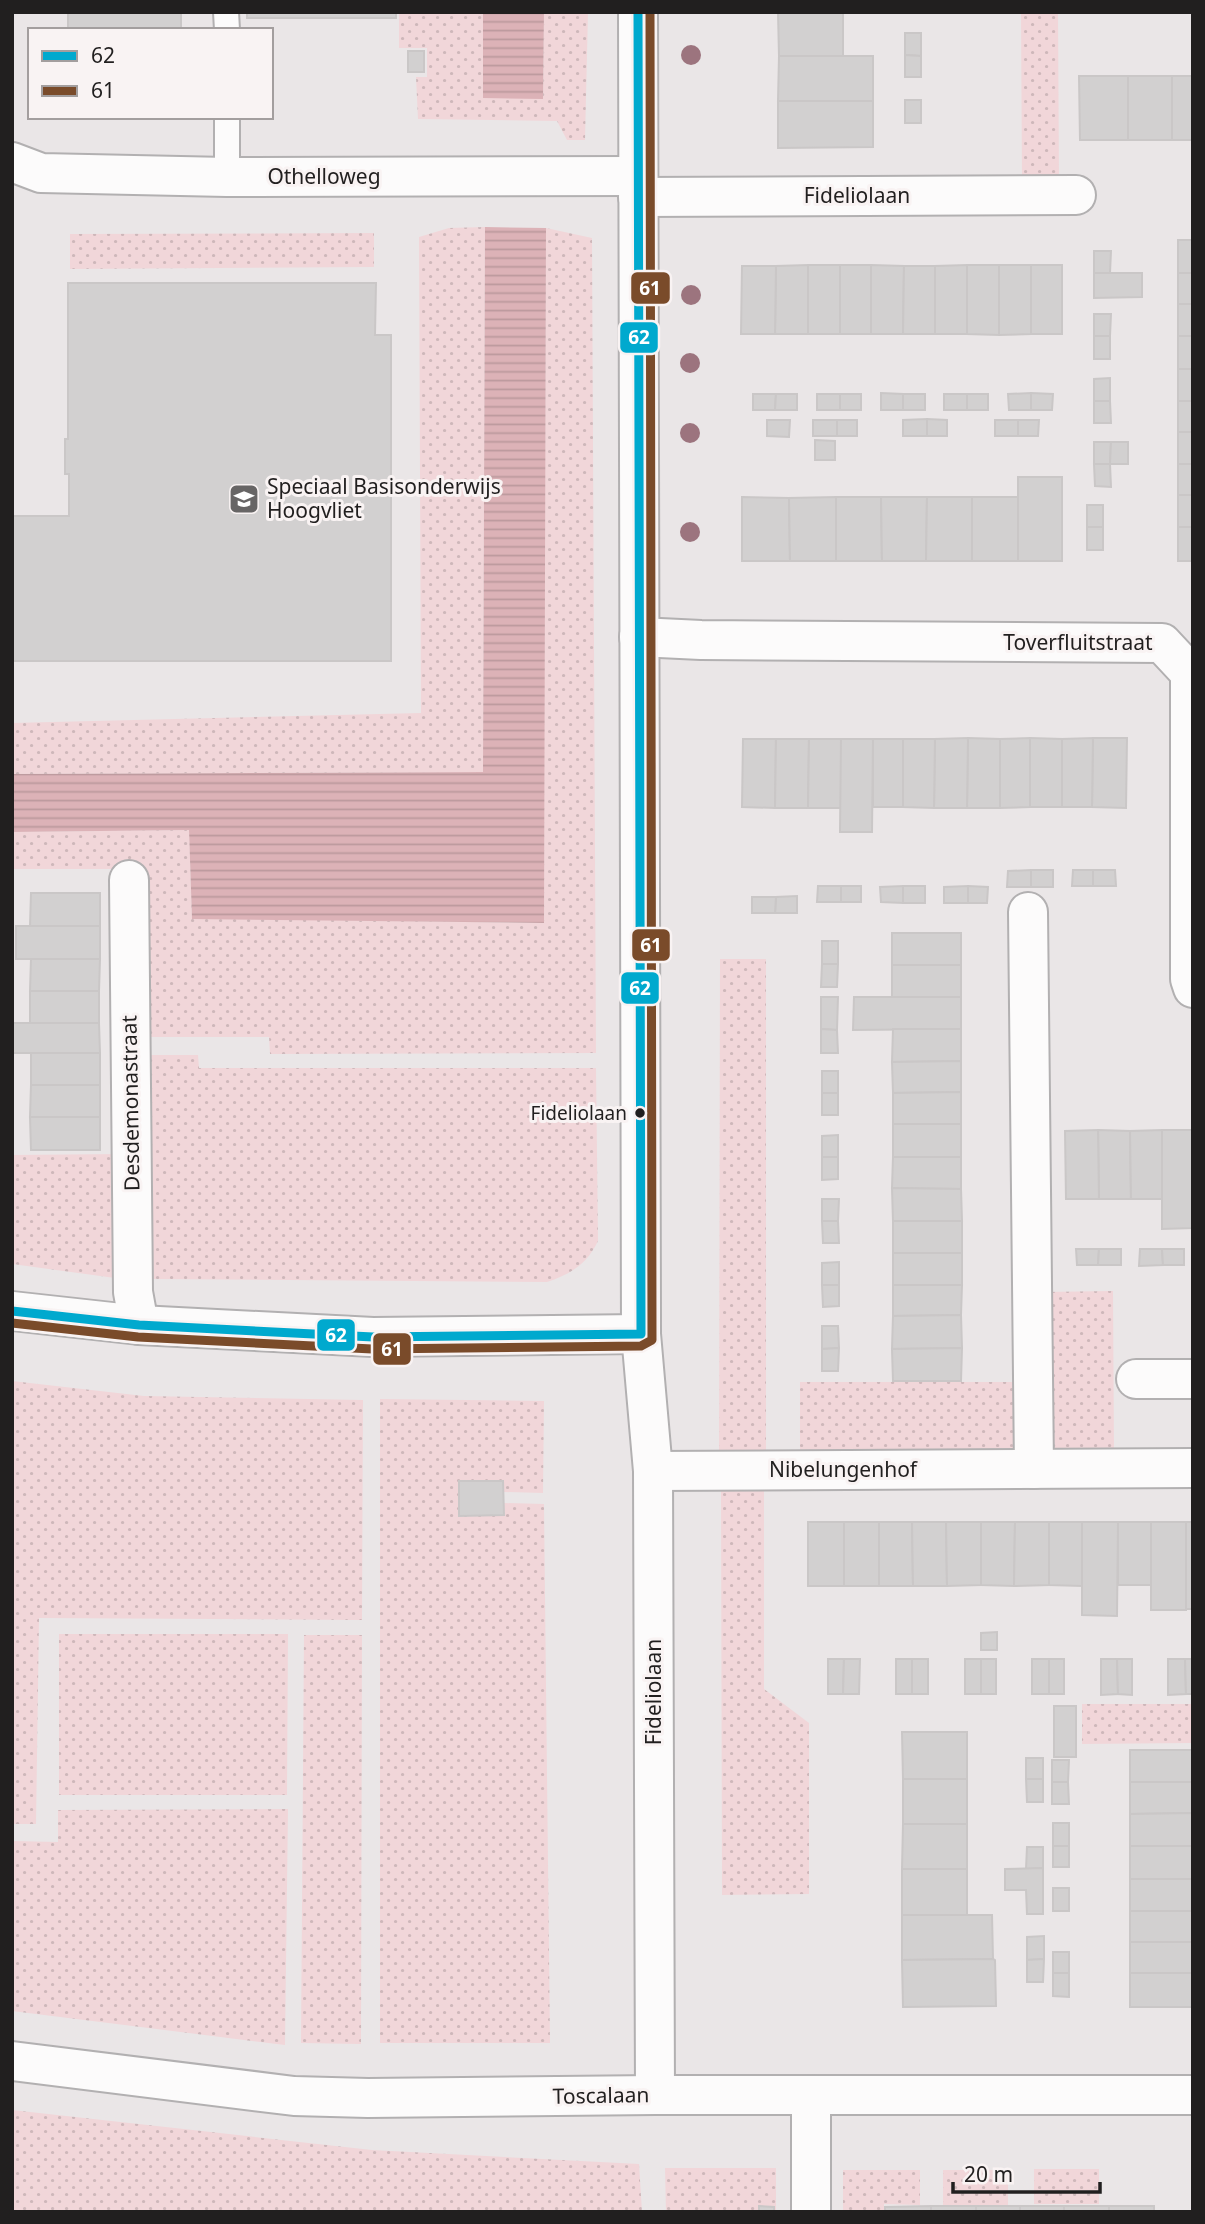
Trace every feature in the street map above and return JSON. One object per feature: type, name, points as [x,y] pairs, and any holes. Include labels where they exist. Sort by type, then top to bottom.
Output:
[{"type":"street","name":"Fideliolaan","points":[[638,12],[641,1334],[653,1471],[655,2095]]},
{"type":"street","name":"Othelloweg","points":[[12,162],[41,173],[638,187]]},
{"type":"street","name":"Fideliolaan","points":[[638,187],[1076,195]]},
{"type":"street","name":"Toverfluitstraat","points":[[639,637],[1162,643],[1190,673],[1189,979],[1193,988]]},
{"type":"street","name":"Desdemonastraat","points":[[129,880],[133,1292],[139,1325]]},
{"type":"street","points":[[1028,912],[1034,1469]]},
{"type":"street","points":[[12,1311],[139,1325],[373,1337],[641,1334]]},
{"type":"street","points":[[1136,1379],[1193,1379]]},
{"type":"street","name":"Nibelungenhof","points":[[653,1471],[1193,1468]]},
{"type":"street","name":"Toscalaan","points":[[12,2061],[294,2096],[1193,2095]]},
{"type":"street","points":[[811,2095],[811,2212]]},
{"type":"lane","points":[[227,119],[227,177]]},
{"type":"shaded area","points":[[399,12],[483,12],[483,98],[543,98],[544,12],[588,12],[585,140],[567,140],[557,121],[418,119],[416,77],[427,77],[427,48],[399,48]]},
{"type":"shaded area","points":[[483,12],[544,12],[543,99],[483,98]]},
{"type":"shaded area","points":[[1021,12],[1058,12],[1059,184],[1022,184]]},
{"type":"shaded area","points":[[485,227],[483,772],[12,774],[12,723],[421,713],[419,237],[449,228]]},
{"type":"shaded area","points":[[485,227],[546,228],[544,923],[192,919],[189,830],[12,832],[12,774],[483,772]]},
{"type":"shaded area","points":[[546,228],[592,238],[596,1053],[270,1054],[269,1037],[143,1037],[141,869],[12,869],[12,832],[189,830],[192,918],[543,923]]},
{"type":"shaded area","points":[[374,233],[374,267],[70,269],[70,234]]},
{"type":"shaded area","points":[[720,959],[766,959],[766,1458],[719,1458]]},
{"type":"shaded area","points":[[148,1055],[198,1055],[199,1068],[596,1068],[598,1241],[589,1256],[577,1267],[547,1282],[151,1279]]},
{"type":"shaded area","points":[[123,1154],[115,1278],[12,1264],[12,1155]]},
{"type":"shaded area","points":[[1113,1291],[1114,1455],[1045,1456],[1043,1292]]},
{"type":"shaded area","points":[[12,1381],[144,1396],[363,1400],[362,1620],[39,1618],[36,1824],[12,1824]]},
{"type":"shaded area","points":[[800,1382],[1017,1382],[1018,1455],[800,1456]]},
{"type":"shaded area","points":[[380,1399],[544,1401],[543,1493],[504,1492],[503,1481],[459,1481],[460,1516],[503,1515],[504,1503],[544,1504],[550,2043],[380,2043]]},
{"type":"shaded area","points":[[721,1491],[764,1491],[764,1689],[809,1723],[809,1894],[722,1895]]},
{"type":"shaded area","points":[[59,1634],[288,1634],[287,1795],[59,1795]]},
{"type":"shaded area","points":[[304,1635],[362,1635],[361,2044],[301,2043]]},
{"type":"shaded area","points":[[1082,1704],[1193,1704],[1193,1743],[1082,1744]]},
{"type":"shaded area","points":[[288,1809],[285,2045],[12,2011],[12,1841],[58,1842],[58,1810]]},
{"type":"shaded area","points":[[12,2110],[372,2150],[639,2164],[642,2212],[12,2212]]},
{"type":"shaded area","points":[[665,2168],[776,2168],[776,2212],[666,2212]]},
{"type":"shaded area","points":[[1034,2169],[1099,2169],[1099,2204],[1034,2204]]},
{"type":"shaded area","points":[[843,2170],[920,2170],[920,2205],[884,2204],[884,2212],[843,2212]]},
{"type":"shaded area","points":[[943,2170],[1008,2170],[1008,2205],[943,2205]]},
{"type":"building","points":[[68,12],[181,12],[181,28],[68,28]]},
{"type":"building","points":[[247,12],[396,12],[396,18],[247,18]]},
{"type":"building","points":[[778,12],[843,12],[843,56],[779,56]]},
{"type":"building","points":[[905,33],[921,33],[921,56],[905,55]]},
{"type":"building","points":[[408,51],[424,51],[424,72],[408,72]]},
{"type":"building","points":[[905,55],[921,56],[921,77],[905,77]]},
{"type":"building","points":[[779,56],[873,56],[873,101],[778,101]]},
{"type":"building","points":[[1079,76],[1128,76],[1128,140],[1080,140]]},
{"type":"building","points":[[1128,76],[1172,76],[1172,140],[1128,140]]},
{"type":"building","points":[[1172,76],[1193,76],[1193,140],[1172,140]]},
{"type":"building","points":[[905,100],[921,100],[921,123],[905,123]]},
{"type":"building","points":[[778,101],[873,101],[873,147],[778,148]]},
{"type":"building","points":[[1178,240],[1193,240],[1193,273],[1178,273]]},
{"type":"building","points":[[1094,251],[1111,251],[1110,273],[1094,273]]},
{"type":"building","points":[[808,265],[808,334],[775,334],[776,266]]},
{"type":"building","points":[[808,265],[840,265],[840,334],[808,334]]},
{"type":"building","points":[[840,265],[871,265],[871,334],[840,334]]},
{"type":"building","points":[[871,265],[904,266],[903,334],[871,334]]},
{"type":"building","points":[[967,265],[967,334],[935,334],[935,266]]},
{"type":"building","points":[[967,265],[999,265],[999,335],[967,334]]},
{"type":"building","points":[[999,265],[1031,265],[1031,334],[999,335]]},
{"type":"building","points":[[1031,265],[1062,265],[1062,334],[1031,334]]},
{"type":"building","points":[[742,266],[776,266],[775,334],[741,334]]},
{"type":"building","points":[[904,266],[935,266],[935,334],[903,334]]},
{"type":"building","points":[[1094,273],[1142,273],[1142,297],[1094,298]]},
{"type":"building","points":[[1178,273],[1193,273],[1193,304],[1178,304]]},
{"type":"building","points":[[68,283],[376,283],[375,335],[391,335],[391,661],[12,661],[12,516],[69,516],[69,474],[65,474],[65,439],[68,439]]},
{"type":"building","points":[[1178,304],[1193,304],[1193,336],[1178,336]]},
{"type":"building","points":[[1094,314],[1111,314],[1110,336],[1094,336]]},
{"type":"building","points":[[1094,336],[1110,336],[1110,359],[1094,359]]},
{"type":"building","points":[[1178,336],[1193,336],[1193,369],[1178,369]]},
{"type":"building","points":[[1178,369],[1193,369],[1193,401],[1178,401]]},
{"type":"building","points":[[1110,378],[1110,401],[1094,401],[1094,379]]},
{"type":"building","points":[[881,393],[903,394],[903,410],[881,410]]},
{"type":"building","points":[[1031,393],[1031,410],[1009,410],[1008,394]]},
{"type":"building","points":[[1031,393],[1053,394],[1052,410],[1031,410]]},
{"type":"building","points":[[753,394],[776,394],[775,410],[753,410]]},
{"type":"building","points":[[776,394],[797,394],[797,410],[775,410]]},
{"type":"building","points":[[817,394],[840,394],[840,410],[817,410]]},
{"type":"building","points":[[840,394],[861,394],[861,410],[840,410]]},
{"type":"building","points":[[903,394],[925,394],[925,410],[903,410]]},
{"type":"building","points":[[944,394],[967,394],[967,410],[944,410]]},
{"type":"building","points":[[967,394],[988,394],[988,410],[967,410]]},
{"type":"building","points":[[1094,401],[1110,401],[1111,423],[1094,423]]},
{"type":"building","points":[[1178,401],[1193,401],[1193,432],[1178,432]]},
{"type":"building","points":[[927,419],[947,420],[947,436],[927,436]]},
{"type":"building","points":[[927,419],[927,436],[903,436],[903,420]]},
{"type":"building","points":[[767,420],[790,420],[789,437],[767,436]]},
{"type":"building","points":[[813,420],[837,420],[837,436],[813,436]]},
{"type":"building","points":[[837,420],[857,420],[857,436],[837,436]]},
{"type":"building","points":[[995,420],[1018,420],[1018,436],[995,436]]},
{"type":"building","points":[[1018,420],[1039,420],[1038,436],[1018,436]]},
{"type":"building","points":[[1178,432],[1193,432],[1193,464],[1178,464]]},
{"type":"building","points":[[815,440],[835,441],[835,460],[815,460]]},
{"type":"building","points":[[1094,442],[1111,442],[1110,464],[1094,464]]},
{"type":"building","points":[[1111,442],[1128,442],[1128,464],[1110,464]]},
{"type":"building","points":[[1094,464],[1110,464],[1111,487],[1095,486]]},
{"type":"building","points":[[1178,464],[1193,464],[1193,495],[1178,495]]},
{"type":"building","points":[[1018,477],[1062,477],[1062,561],[1018,561]]},
{"type":"building","points":[[1178,495],[1193,495],[1193,527],[1178,527]]},
{"type":"building","points":[[742,497],[789,498],[790,561],[742,561]]},
{"type":"building","points":[[836,497],[881,497],[882,561],[836,561]]},
{"type":"building","points":[[836,497],[836,561],[790,561],[789,498]]},
{"type":"building","points":[[881,497],[927,497],[926,561],[882,561]]},
{"type":"building","points":[[927,497],[972,497],[972,561],[926,561]]},
{"type":"building","points":[[972,497],[1018,497],[1018,561],[972,561]]},
{"type":"building","points":[[1087,505],[1103,505],[1103,527],[1087,527]]},
{"type":"building","points":[[1087,527],[1103,527],[1103,550],[1087,550]]},
{"type":"building","points":[[1178,527],[1193,527],[1193,561],[1178,561]]},
{"type":"building","points":[[968,738],[1000,739],[1000,808],[967,808]]},
{"type":"building","points":[[968,738],[967,808],[934,808],[935,739]]},
{"type":"building","points":[[1030,738],[1062,739],[1062,807],[1030,807]]},
{"type":"building","points":[[1030,738],[1030,807],[1000,808],[1000,739]]},
{"type":"building","points":[[1093,738],[1127,738],[1126,808],[1092,807]]},
{"type":"building","points":[[1093,738],[1092,807],[1062,807],[1062,739]]},
{"type":"building","points":[[743,739],[776,739],[775,808],[742,807]]},
{"type":"building","points":[[776,739],[809,739],[808,808],[775,808]]},
{"type":"building","points":[[809,739],[841,739],[841,808],[808,808]]},
{"type":"building","points":[[841,739],[873,739],[872,832],[840,832]]},
{"type":"building","points":[[873,739],[903,739],[903,807],[873,807]]},
{"type":"building","points":[[903,739],[935,739],[934,808],[903,807]]},
{"type":"building","points":[[1031,870],[1053,870],[1053,887],[1031,887]]},
{"type":"building","points":[[1031,870],[1031,887],[1007,887],[1008,871]]},
{"type":"building","points":[[1073,870],[1093,870],[1093,886],[1072,886]]},
{"type":"building","points":[[1093,870],[1115,870],[1116,886],[1093,886]]},
{"type":"building","points":[[818,886],[841,886],[841,902],[817,902]]},
{"type":"building","points":[[841,886],[861,886],[861,902],[841,902]]},
{"type":"building","points":[[903,886],[925,886],[925,903],[903,903]]},
{"type":"building","points":[[903,886],[903,903],[881,902],[880,887]]},
{"type":"building","points":[[968,886],[988,887],[987,903],[968,903]]},
{"type":"building","points":[[968,886],[968,903],[944,903],[944,887]]},
{"type":"building","points":[[31,893],[100,893],[100,926],[30,926]]},
{"type":"building","points":[[797,896],[797,913],[775,913],[776,897]]},
{"type":"building","points":[[752,897],[776,897],[775,913],[752,913]]},
{"type":"building","points":[[16,926],[100,926],[100,959],[16,959]]},
{"type":"building","points":[[892,933],[961,933],[961,965],[892,965]]},
{"type":"building","points":[[822,941],[838,941],[838,964],[822,964]]},
{"type":"building","points":[[31,959],[100,959],[99,991],[30,991]]},
{"type":"building","points":[[822,964],[838,964],[837,987],[821,987]]},
{"type":"building","points":[[892,965],[961,965],[961,997],[892,997]]},
{"type":"building","points":[[30,991],[99,991],[99,1023],[30,1023]]},
{"type":"building","points":[[821,997],[838,997],[837,1030],[821,1029]]},
{"type":"building","points":[[854,997],[961,997],[961,1029],[853,1030]]},
{"type":"building","points":[[13,1023],[99,1023],[100,1053],[13,1053]]},
{"type":"building","points":[[821,1029],[837,1030],[838,1053],[821,1053]]},
{"type":"building","points":[[893,1029],[961,1029],[961,1061],[892,1062]]},
{"type":"building","points":[[31,1053],[100,1053],[100,1085],[31,1085]]},
{"type":"building","points":[[961,1061],[961,1092],[893,1093],[892,1062]]},
{"type":"building","points":[[822,1071],[838,1071],[838,1093],[822,1093]]},
{"type":"building","points":[[31,1085],[100,1085],[100,1117],[30,1117]]},
{"type":"building","points":[[961,1092],[961,1124],[893,1124],[893,1093]]},
{"type":"building","points":[[822,1093],[838,1093],[838,1115],[822,1115]]},
{"type":"building","points":[[30,1117],[100,1117],[100,1150],[31,1150]]},
{"type":"building","points":[[893,1124],[961,1124],[961,1157],[893,1157]]},
{"type":"building","points":[[1098,1130],[1130,1131],[1131,1199],[1099,1199]]},
{"type":"building","points":[[1098,1130],[1099,1199],[1066,1199],[1065,1131]]},
{"type":"building","points":[[1162,1130],[1162,1199],[1131,1199],[1130,1131]]},
{"type":"building","points":[[1162,1130],[1193,1130],[1193,1228],[1162,1229]]},
{"type":"building","points":[[838,1135],[838,1157],[822,1157],[822,1136]]},
{"type":"building","points":[[822,1157],[838,1157],[838,1179],[822,1180]]},
{"type":"building","points":[[893,1157],[961,1157],[961,1189],[892,1188]]},
{"type":"building","points":[[892,1188],[961,1189],[962,1221],[893,1221]]},
{"type":"building","points":[[822,1199],[839,1199],[838,1221],[822,1221]]},
{"type":"building","points":[[822,1221],[838,1221],[839,1243],[823,1243]]},
{"type":"building","points":[[893,1221],[962,1221],[962,1253],[893,1253]]},
{"type":"building","points":[[1076,1249],[1099,1249],[1098,1265],[1077,1265]]},
{"type":"building","points":[[1099,1249],[1121,1249],[1121,1265],[1098,1265]]},
{"type":"building","points":[[1140,1249],[1162,1249],[1163,1265],[1139,1266]]},
{"type":"building","points":[[1162,1249],[1184,1249],[1184,1265],[1163,1265]]},
{"type":"building","points":[[893,1253],[962,1253],[962,1285],[893,1285]]},
{"type":"building","points":[[839,1262],[839,1285],[822,1285],[822,1263]]},
{"type":"building","points":[[822,1285],[839,1285],[839,1306],[823,1307]]},
{"type":"building","points":[[893,1285],[962,1285],[961,1315],[893,1316]]},
{"type":"building","points":[[961,1315],[962,1348],[892,1349],[893,1316]]},
{"type":"building","points":[[822,1326],[838,1326],[839,1348],[822,1349]]},
{"type":"building","points":[[839,1348],[838,1371],[822,1371],[822,1349]]},
{"type":"building","points":[[962,1348],[961,1381],[893,1381],[892,1349]]},
{"type":"building","points":[[459,1481],[503,1481],[504,1515],[459,1516]]},
{"type":"building","points":[[808,1522],[844,1522],[844,1586],[808,1586]]},
{"type":"building","points":[[844,1522],[879,1522],[879,1586],[844,1586]]},
{"type":"building","points":[[879,1522],[912,1522],[913,1586],[879,1586]]},
{"type":"building","points":[[912,1522],[946,1522],[947,1586],[913,1586]]},
{"type":"building","points":[[946,1522],[981,1522],[981,1585],[947,1586]]},
{"type":"building","points":[[981,1522],[1015,1522],[1014,1586],[981,1585]]},
{"type":"building","points":[[1015,1522],[1049,1522],[1049,1585],[1014,1586]]},
{"type":"building","points":[[1049,1522],[1082,1522],[1082,1586],[1049,1585]]},
{"type":"building","points":[[1082,1522],[1118,1522],[1117,1616],[1082,1615]]},
{"type":"building","points":[[1118,1522],[1151,1522],[1151,1585],[1118,1585]]},
{"type":"building","points":[[1151,1522],[1186,1522],[1186,1610],[1151,1610]]},
{"type":"building","points":[[1186,1522],[1193,1522],[1193,1609],[1186,1609]]},
{"type":"building","points":[[997,1632],[997,1650],[981,1650],[981,1633]]},
{"type":"building","points":[[828,1659],[844,1659],[843,1694],[828,1694]]},
{"type":"building","points":[[844,1659],[860,1659],[859,1694],[843,1694]]},
{"type":"building","points":[[896,1659],[912,1659],[912,1694],[896,1694]]},
{"type":"building","points":[[912,1659],[928,1659],[928,1694],[912,1694]]},
{"type":"building","points":[[965,1659],[981,1659],[981,1694],[965,1694]]},
{"type":"building","points":[[981,1659],[996,1659],[996,1694],[981,1694]]},
{"type":"building","points":[[1032,1659],[1049,1659],[1049,1694],[1032,1694]]},
{"type":"building","points":[[1049,1659],[1064,1659],[1064,1694],[1049,1694]]},
{"type":"building","points":[[1101,1659],[1117,1659],[1118,1694],[1101,1695]]},
{"type":"building","points":[[1117,1659],[1132,1659],[1132,1695],[1118,1694]]},
{"type":"building","points":[[1168,1659],[1185,1659],[1186,1694],[1168,1695]]},
{"type":"building","points":[[1185,1659],[1193,1659],[1193,1694],[1186,1694]]},
{"type":"building","points":[[1054,1706],[1076,1706],[1076,1757],[1054,1757]]},
{"type":"building","points":[[902,1732],[967,1732],[967,1779],[903,1779]]},
{"type":"building","points":[[1130,1750],[1193,1750],[1193,1782],[1130,1782]]},
{"type":"building","points":[[1026,1758],[1043,1758],[1043,1779],[1026,1779]]},
{"type":"building","points":[[1052,1760],[1069,1760],[1068,1782],[1052,1782]]},
{"type":"building","points":[[903,1779],[967,1779],[967,1824],[903,1824]]},
{"type":"building","points":[[1026,1779],[1043,1779],[1043,1802],[1027,1802]]},
{"type":"building","points":[[1052,1782],[1068,1782],[1069,1804],[1052,1804]]},
{"type":"building","points":[[1130,1782],[1193,1782],[1193,1813],[1130,1814]]},
{"type":"building","points":[[1193,1813],[1193,1846],[1130,1846],[1130,1814]]},
{"type":"building","points":[[1053,1823],[1069,1823],[1069,1846],[1053,1846]]},
{"type":"building","points":[[903,1824],[967,1824],[967,1869],[902,1869]]},
{"type":"building","points":[[1053,1846],[1069,1846],[1069,1867],[1053,1867]]},
{"type":"building","points":[[1130,1846],[1193,1846],[1193,1879],[1130,1879]]},
{"type":"building","points":[[1027,1847],[1043,1847],[1043,1868],[1026,1869]]},
{"type":"building","points":[[1043,1868],[1043,1914],[1027,1914],[1026,1890],[1005,1890],[1005,1869]]},
{"type":"building","points":[[902,1869],[967,1869],[967,1915],[902,1915]]},
{"type":"building","points":[[1130,1879],[1193,1879],[1193,1911],[1130,1911]]},
{"type":"building","points":[[1053,1888],[1069,1888],[1069,1911],[1053,1911]]},
{"type":"building","points":[[1130,1911],[1193,1911],[1193,1942],[1130,1942]]},
{"type":"building","points":[[902,1915],[992,1915],[993,1959],[902,1960]]},
{"type":"building","points":[[1044,1936],[1044,1959],[1027,1960],[1027,1937]]},
{"type":"building","points":[[1130,1942],[1193,1942],[1193,1973],[1130,1973]]},
{"type":"building","points":[[1053,1952],[1069,1952],[1069,1973],[1053,1973]]},
{"type":"building","points":[[993,1959],[996,2006],[903,2007],[902,1960]]},
{"type":"building","points":[[1044,1959],[1043,1982],[1027,1982],[1027,1960]]},
{"type":"building","points":[[1053,1973],[1069,1973],[1069,1997],[1053,1996]]},
{"type":"building","points":[[1130,1973],[1193,1973],[1193,2007],[1130,2007]]},
{"type":"building","points":[[759,2206],[774,2207],[774,2212],[759,2212]]},
{"type":"building","points":[[931,2206],[931,2212],[885,2212],[885,2207]]},
{"type":"building","points":[[931,2206],[976,2206],[976,2212],[931,2212]]},
{"type":"building","points":[[976,2206],[1020,2206],[1020,2212],[976,2212]]},
{"type":"building","points":[[1020,2206],[1064,2206],[1064,2212],[1020,2212]]},
{"type":"building","points":[[1064,2206],[1109,2206],[1109,2212],[1064,2212]]},
{"type":"building","points":[[1109,2206],[1154,2206],[1154,2212],[1109,2212]]},
{"type":"transit line","name":"62","points":[[12,1311],[139,1325],[373,1337],[641,1334],[638,12]]},
{"type":"transit line","name":"61","points":[[12,1323],[138,1337],[372,1349],[641,1346],[652,1340],[650,12]]},
{"type":"place","name":"Speciaal Basisonderwijs Hoogvliet","points":[[244,499]]},
{"type":"place","name":"Fideliolaan","points":[[640,1113]]}]
